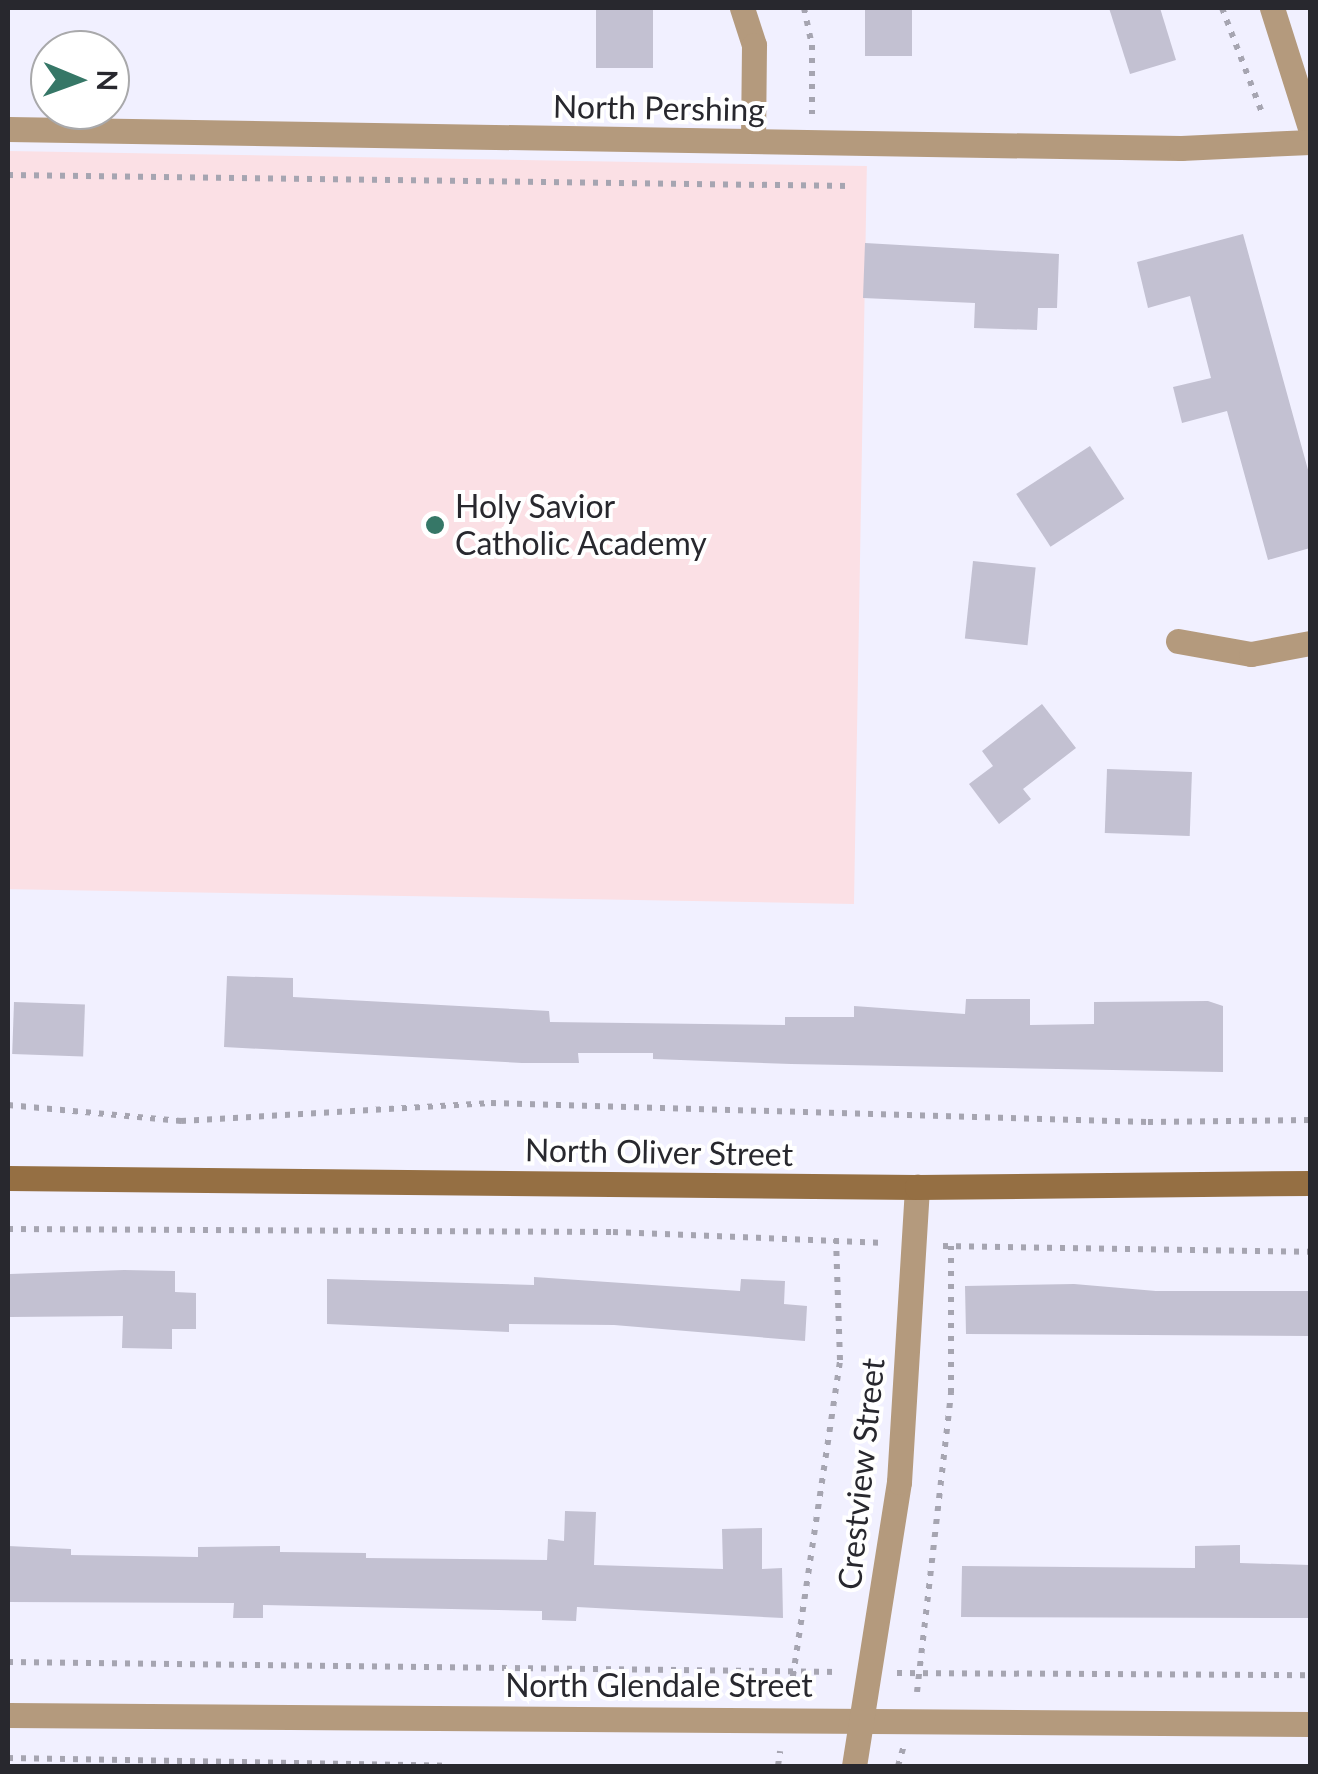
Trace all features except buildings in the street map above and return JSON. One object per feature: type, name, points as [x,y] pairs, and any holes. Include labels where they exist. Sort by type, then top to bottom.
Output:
[{"type":"main road","name":"North Oliver Street","points":[[8,1178],[917,1187],[1310,1182]]},
{"type":"street","points":[[742,8],[754,44],[753,141]]},
{"type":"street","points":[[1272,8],[1310,128]]},
{"type":"street","name":"North Pershing","points":[[8,130],[1181,148],[1310,142]]},
{"type":"street","points":[[1178,641],[1251,654],[1310,643]]},
{"type":"street","name":"Crestview Street","points":[[854,1766],[899,1482],[917,1187]]},
{"type":"street","name":"North Glendale Street","points":[[8,1714],[1310,1724]]},
{"type":"path","points":[[804,8],[812,44],[812,186]]},
{"type":"path","points":[[1222,8],[1262,114]]},
{"type":"path","points":[[8,176],[850,186]]},
{"type":"path","points":[[8,1105],[181,1121],[491,1103],[1148,1122],[1310,1120]]},
{"type":"path","points":[[8,1230],[836,1239],[914,1245],[1310,1252]]},
{"type":"path","points":[[778,1766],[840,1360],[836,1239]]},
{"type":"path","points":[[898,1766],[922,1673],[951,1392],[951,1246]]},
{"type":"path","points":[[8,1662],[1310,1675]]},
{"type":"path","points":[[8,1758],[450,1766]]},
{"type":"shaded area","name":"Holy Savior Catholic Academy","points":[[8,151],[867,166],[854,904],[8,889]]},
{"type":"place","name":"Holy Savior Catholic Academy","points":[[435,525]]}]
